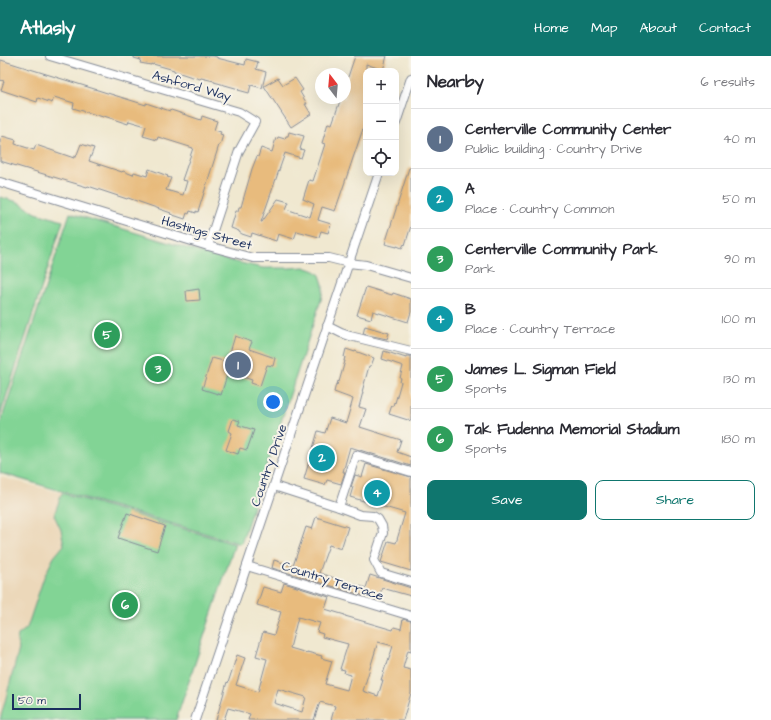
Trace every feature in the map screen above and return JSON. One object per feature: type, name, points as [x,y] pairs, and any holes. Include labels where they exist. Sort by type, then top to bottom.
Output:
[{"type":"street","name":"Ashford Way","points":[[50,56],[240,112],[255,122],[240,151],[208,246]]},
{"type":"street","points":[[399,114],[411,78]]},
{"type":"street","name":"Country Drive","points":[[195,720],[378,176]]},
{"type":"street","name":"Hastings Street","points":[[0,182],[208,246],[253,258],[329,258],[366,265],[411,278]]},
{"type":"street","points":[[327,326],[350,336],[411,351]]},
{"type":"street","points":[[339,507],[356,455],[411,472]]},
{"type":"street","name":"Country Terrace","points":[[274,486],[360,515],[373,516],[378,519],[382,526],[383,533],[374,560],[381,573],[411,582]]},
{"type":"street","name":"Country Terrace","points":[[247,566],[411,616]]},
{"type":"shaded area","points":[[0,477],[62,493],[55,515],[61,530],[64,545],[54,557],[44,577],[27,628],[18,635],[17,642],[19,649],[0,720]]},
{"type":"green space","points":[[0,197],[18,202],[36,213],[63,221],[0,416]]},
{"type":"green space","points":[[70,213],[223,259],[263,268],[304,267],[315,271],[320,275],[323,284],[321,300],[241,544],[0,473],[0,424]]},
{"type":"green space","points":[[62,493],[235,544],[176,720],[0,720],[19,649],[17,642],[18,635],[27,628],[44,577],[54,557],[64,545],[61,530],[54,515]]},
{"type":"building","points":[[134,56],[213,56],[245,65],[246,59],[258,62],[256,69],[266,72],[262,88],[251,85],[249,93],[214,81],[189,76],[153,64],[140,63],[141,60],[134,58]]},
{"type":"building","points":[[355,56],[387,56],[384,68],[377,68],[366,64],[366,68],[363,68],[363,129],[335,211],[322,207],[318,220],[331,224],[328,233],[321,231],[319,237],[297,231],[294,239],[278,234],[276,241],[252,233],[251,237],[231,228],[236,211],[238,211],[239,207],[241,207],[252,169],[261,148],[272,152],[276,138],[277,139],[278,137],[285,139],[289,132],[304,136],[300,149],[304,150],[301,158],[285,153],[261,222],[278,199],[289,202],[286,209],[310,217],[314,204],[303,199],[309,180],[313,181],[325,144],[322,143],[328,123],[332,124],[339,104],[351,104],[351,68]]},
{"type":"building","points":[[1,60],[146,105],[146,103],[201,120],[202,116],[217,121],[214,130],[221,132],[220,134],[223,135],[198,212],[196,211],[196,213],[190,211],[189,214],[187,213],[185,219],[128,198],[127,199],[88,186],[87,187],[0,161],[0,141],[2,136],[16,140],[15,144],[34,150],[36,145],[74,158],[74,156],[76,157],[81,144],[94,148],[89,161],[133,175],[134,172],[147,176],[149,169],[171,178],[166,190],[183,195],[187,181],[182,180],[193,148],[158,137],[157,140],[143,136],[146,126],[129,121],[128,124],[73,108],[74,103],[54,97],[52,103],[38,98],[37,102],[1,90],[4,81],[0,80]]},
{"type":"building","points":[[278,78],[283,85],[295,78],[303,90],[300,92],[311,114],[291,127],[264,86]]},
{"type":"building","points":[[409,168],[411,168],[411,226],[405,245],[404,244],[402,248],[385,244]]},
{"type":"building","points":[[366,287],[411,299],[411,312],[408,322],[373,311],[371,319],[357,315]]},
{"type":"building","points":[[199,289],[200,300],[187,301],[186,291]]},
{"type":"building","points":[[365,326],[389,333],[387,339],[363,334]]},
{"type":"building","points":[[235,336],[252,342],[249,349],[275,358],[273,366],[267,365],[260,386],[251,383],[252,380],[228,372],[221,395],[202,389],[212,358],[227,362]]},
{"type":"building","points":[[346,349],[374,358],[371,366],[369,366],[362,392],[359,407],[366,409],[360,427],[401,440],[397,452],[411,457],[411,466],[350,447],[341,484],[327,480],[325,485],[304,479],[318,431],[325,433],[330,418],[346,423],[353,399],[334,392],[336,384],[337,385],[338,381],[339,382],[345,361],[344,357]]},
{"type":"building","points":[[384,351],[406,358],[406,356],[411,356],[411,421],[389,414],[392,405],[393,406],[394,402],[395,403],[401,382],[400,378],[403,366],[382,359]]},
{"type":"building","points":[[233,419],[240,421],[238,425],[254,430],[247,450],[240,448],[238,454],[226,450],[232,433],[229,431]]},
{"type":"building","points":[[366,464],[411,477],[411,571],[381,562],[388,541],[396,543],[405,513],[350,497],[353,487],[351,487],[355,475],[362,477]]},
{"type":"building","points":[[127,513],[165,526],[157,551],[118,538]]},
{"type":"building","points":[[316,517],[348,527],[341,549],[329,545],[319,573],[366,588],[370,575],[411,588],[411,596],[382,588],[378,600],[272,568],[274,560],[293,566],[306,527],[312,529]]},
{"type":"building","points":[[284,583],[329,597],[325,609],[393,630],[394,627],[401,629],[403,619],[411,621],[411,651],[408,650],[403,668],[411,670],[411,693],[403,720],[331,720],[335,706],[320,702],[314,720],[248,720],[250,714],[228,708],[224,720],[216,720],[227,682],[228,683],[237,655],[245,658],[236,685],[258,692],[267,659],[256,656],[263,632],[274,635],[281,612],[257,605],[263,587],[281,592]],"holes":[[[298,617],[320,623],[317,632],[323,634],[322,637],[348,644],[340,669],[345,670],[344,673],[351,675],[347,690],[325,684],[332,661],[321,658],[322,656],[290,648]],[[378,642],[393,646],[381,680],[383,680],[378,696],[363,691]],[[278,689],[306,697],[302,712],[274,703]]]},
{"type":"place","name":"James L. Sigman Field","points":[[107,335]]},
{"type":"place","name":"Centerville Community Center","points":[[238,365]]},
{"type":"place","name":"Centerville Community Park","points":[[158,369]]},
{"type":"place","name":"A","points":[[322,458]]},
{"type":"place","name":"B","points":[[377,493]]},
{"type":"place","name":"Tak Fudenna Memorial Stadium","points":[[125,605]]}]
